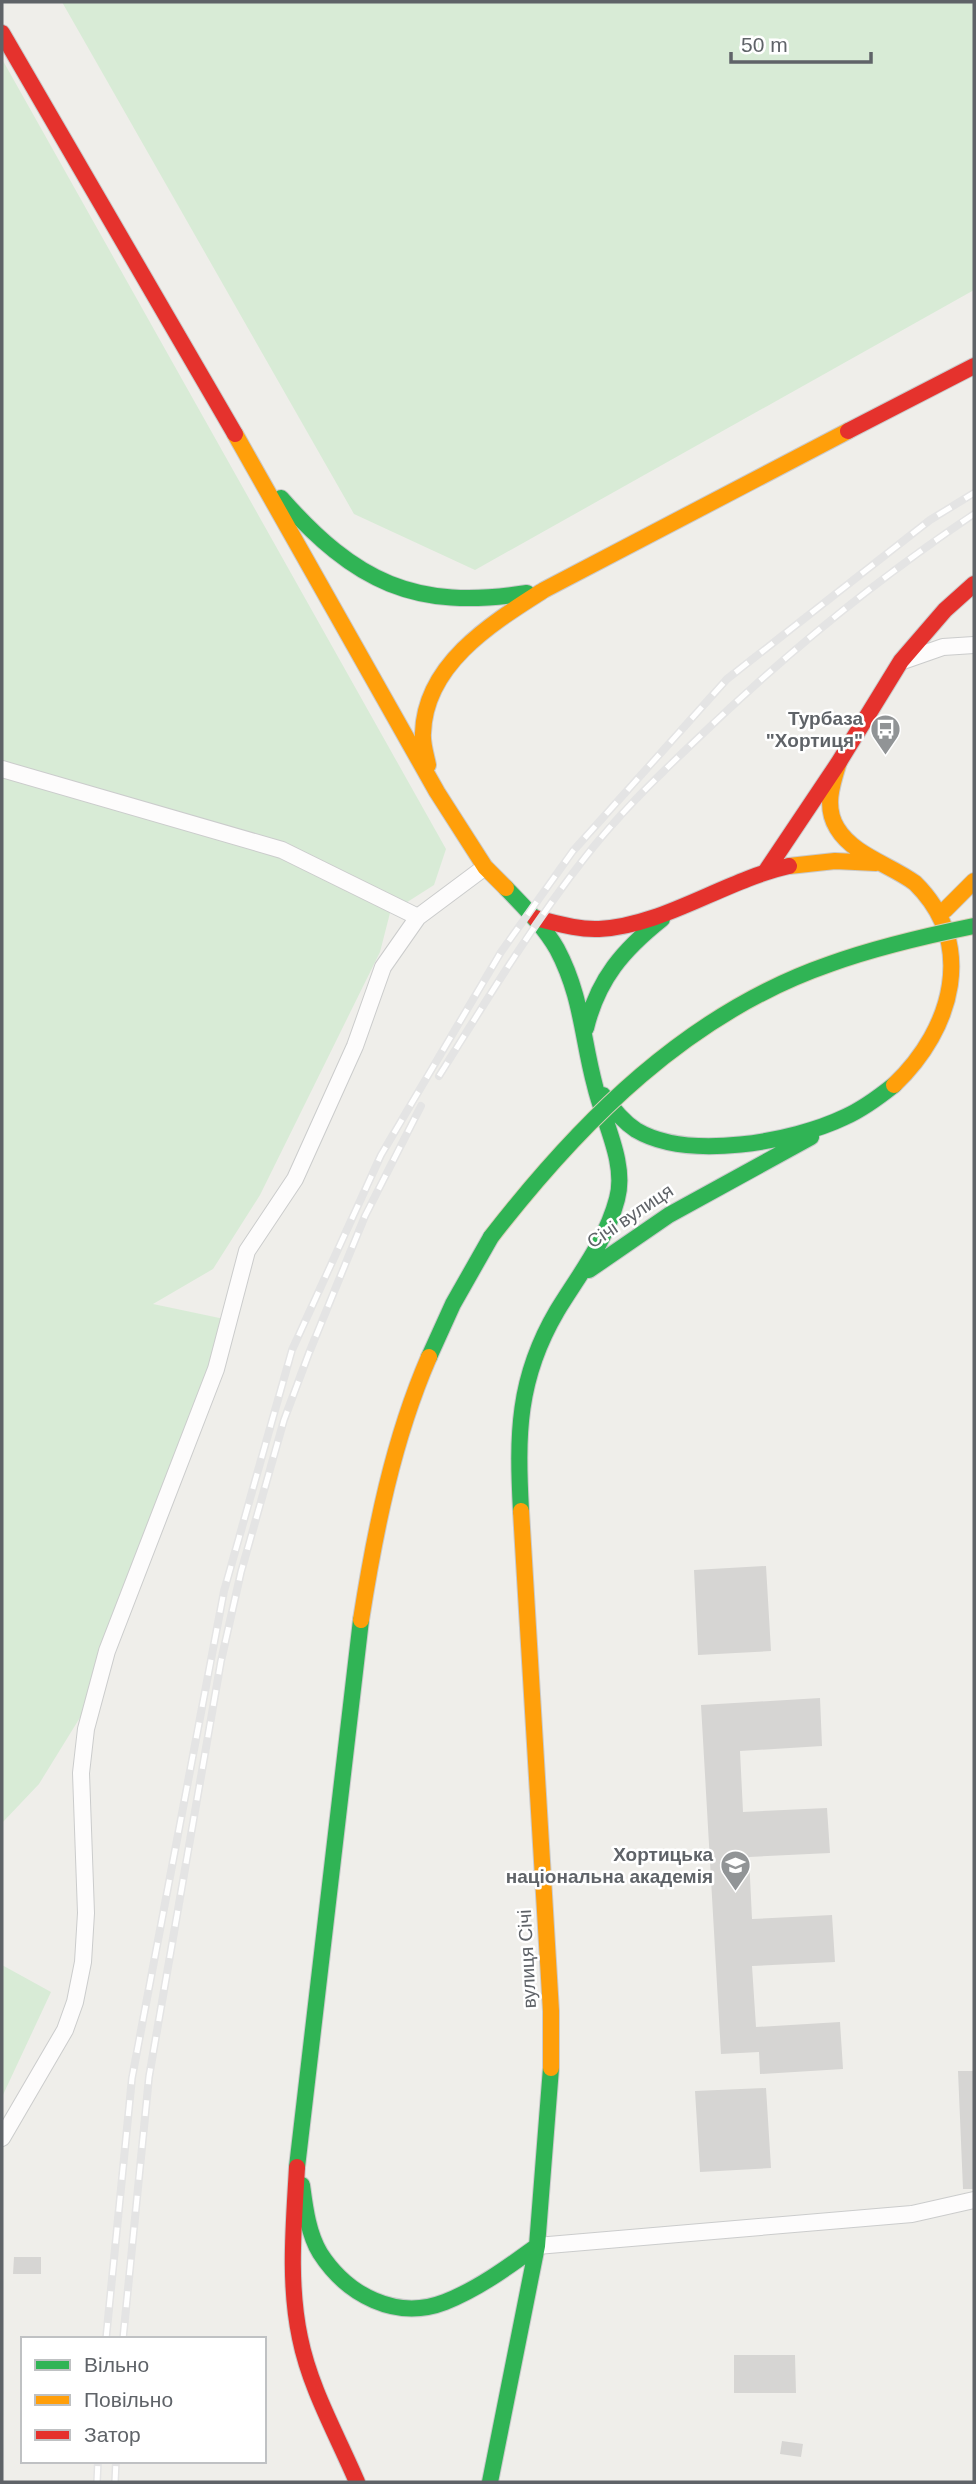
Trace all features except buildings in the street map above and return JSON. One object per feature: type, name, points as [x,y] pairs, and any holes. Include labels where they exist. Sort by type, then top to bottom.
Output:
[{"type":"main road","points":[[2,33],[247,455],[437,792],[485,867],[535,918],[556,947],[571,979],[586,1031]]},
{"type":"main road","points":[[437,792],[422,749],[426,706],[439,677],[455,656],[495,620],[544,590],[974,366]]},
{"type":"main road","points":[[247,455],[295,515],[337,554],[376,580],[421,597],[461,602],[504,598],[544,590]]},
{"type":"main road","points":[[766,871],[839,762],[901,662],[945,610],[974,584]]},
{"type":"main road","points":[[594,1084],[619,1117],[638,1131],[667,1143],[714,1146],[776,1137],[844,1118],[880,1096],[918,1062],[939,1034],[955,1001],[961,969],[959,944],[945,910],[913,879],[855,847],[839,833],[831,818],[829,802],[831,783],[839,762]]},
{"type":"main road","points":[[535,918],[580,929],[607,929],[679,906],[766,871],[827,861],[853,860],[886,864]]},
{"type":"main road","points":[[945,910],[974,881]]},
{"type":"main road","points":[[586,1031],[593,997],[609,969],[634,942],[679,906]]},
{"type":"main road","points":[[358,2482],[313,2382],[296,2319],[293,2245],[298,2156],[362,1602],[384,1489],[413,1392],[445,1317],[491,1237],[526,1190],[588,1119],[644,1068],[701,1028],[776,988],[851,954],[923,934],[974,926]]},
{"type":"main road","name":"Січі вулиця","points":[[583,1275],[609,1223],[618,1197],[619,1170],[594,1084],[587,1054],[586,1031]]},
{"type":"main road","name":"Січі вулиця","points":[[583,1275],[632,1237],[713,1187],[844,1118]]},
{"type":"main road","name":"вулиця Січі","points":[[490,2482],[537,2246],[551,2087],[551,2011],[517,1442],[525,1389],[538,1349],[557,1311],[583,1275]]},
{"type":"main road","points":[[298,2156],[307,2218],[320,2252],[351,2289],[398,2310],[443,2303],[487,2281],[537,2246]]},
{"type":"street","points":[[901,662],[943,647],[974,645]]},
{"type":"street","points":[[2,769],[282,850],[418,917]]},
{"type":"street","points":[[2,2138],[65,2030],[75,2002],[83,1962],[86,1913],[81,1773],[86,1729],[107,1651],[216,1369],[247,1251],[295,1179],[355,1046],[383,967],[418,917],[485,867]]},
{"type":"street","points":[[537,2246],[912,2214],[974,2200]]},
{"type":"green space","points":[[62,2],[974,2],[974,290],[475,570],[354,514]]},
{"type":"green space","points":[[2,59],[446,849],[434,885],[390,913],[380,952],[260,1195],[213,1269],[153,1304],[229,1320],[97,1690],[39,1784],[2,1823]]},
{"type":"green space","points":[[2,1965],[51,1992],[2,2097]]},
{"type":"railway","points":[[106,2337],[132,2078],[224,1591],[292,1350],[381,1155],[501,952],[573,851],[727,679],[930,520],[974,493]]},
{"type":"railway","points":[[439,1076],[508,966],[563,886],[609,828],[637,798],[795,650],[900,566],[974,514]]},
{"type":"railway","points":[[123,2337],[149,2077],[221,1661],[241,1572],[284,1420],[309,1353],[365,1216],[421,1106]]},
{"type":"railway","points":[[97,2482],[98,2463]]},
{"type":"railway","points":[[115,2482],[116,2463]]},
{"type":"traffic: fast","points":[[281,498],[335,551],[362,570],[390,584],[419,593],[452,598],[487,598],[527,593]]},
{"type":"traffic: fast","points":[[506,888],[546,932],[572,983],[595,1086],[613,1142],[619,1171],[617,1199],[606,1229],[544,1336],[527,1384],[520,1432],[521,1511]]},
{"type":"traffic: fast","points":[[586,1028],[597,995],[614,967],[635,942],[662,919]]},
{"type":"traffic: fast","points":[[491,1237],[562,1152],[600,1113],[641,1075],[684,1041],[730,1011],[778,985],[830,964],[901,942],[974,926]]},
{"type":"traffic: fast","points":[[603,1095],[626,1123],[636,1130],[683,1145],[711,1146],[770,1140],[823,1126],[858,1110],[894,1085]]},
{"type":"traffic: fast","points":[[589,1270],[669,1215],[811,1137]]},
{"type":"traffic: fast","points":[[429,1357],[453,1304],[491,1237]]},
{"type":"traffic: fast","points":[[297,2167],[361,1620]]},
{"type":"traffic: fast","points":[[490,2482],[537,2246],[551,2068]]},
{"type":"traffic: fast","points":[[302,2185],[310,2228],[320,2253],[331,2268],[358,2292],[391,2306],[427,2307],[445,2302],[481,2284],[537,2246]]},
{"type":"traffic: slow","points":[[428,765],[423,733],[427,708],[435,686],[448,666],[483,632],[544,590],[848,431]]},
{"type":"traffic: slow","points":[[235,434],[437,792],[485,867],[506,888]]},
{"type":"traffic: slow","points":[[839,762],[830,804],[837,828],[862,853],[915,883],[934,907],[946,932],[951,958],[950,985],[943,1012],[931,1038],[915,1062],[894,1085]]},
{"type":"traffic: slow","points":[[789,866],[835,861],[876,863]]},
{"type":"traffic: slow","points":[[945,910],[974,881]]},
{"type":"traffic: slow","points":[[361,1620],[372,1553],[395,1453],[429,1357]]},
{"type":"traffic: slow","points":[[521,1511],[551,2011],[551,2068]]},
{"type":"traffic: jam","points":[[2,33],[235,434]]},
{"type":"traffic: jam","points":[[848,431],[974,366]]},
{"type":"traffic: jam","points":[[766,871],[839,762],[901,661],[945,610],[974,584]]},
{"type":"traffic: jam","points":[[535,918],[583,928],[623,926],[647,920],[741,881],[789,866]]},
{"type":"traffic: jam","points":[[297,2167],[293,2231],[296,2317],[304,2357],[317,2393],[357,2482]]},
{"type":"place","name":"Турбаза \"Хортиця\"","points":[[886,756]]},
{"type":"place","name":"Хортицька національна академія","points":[[736,1892]]}]
